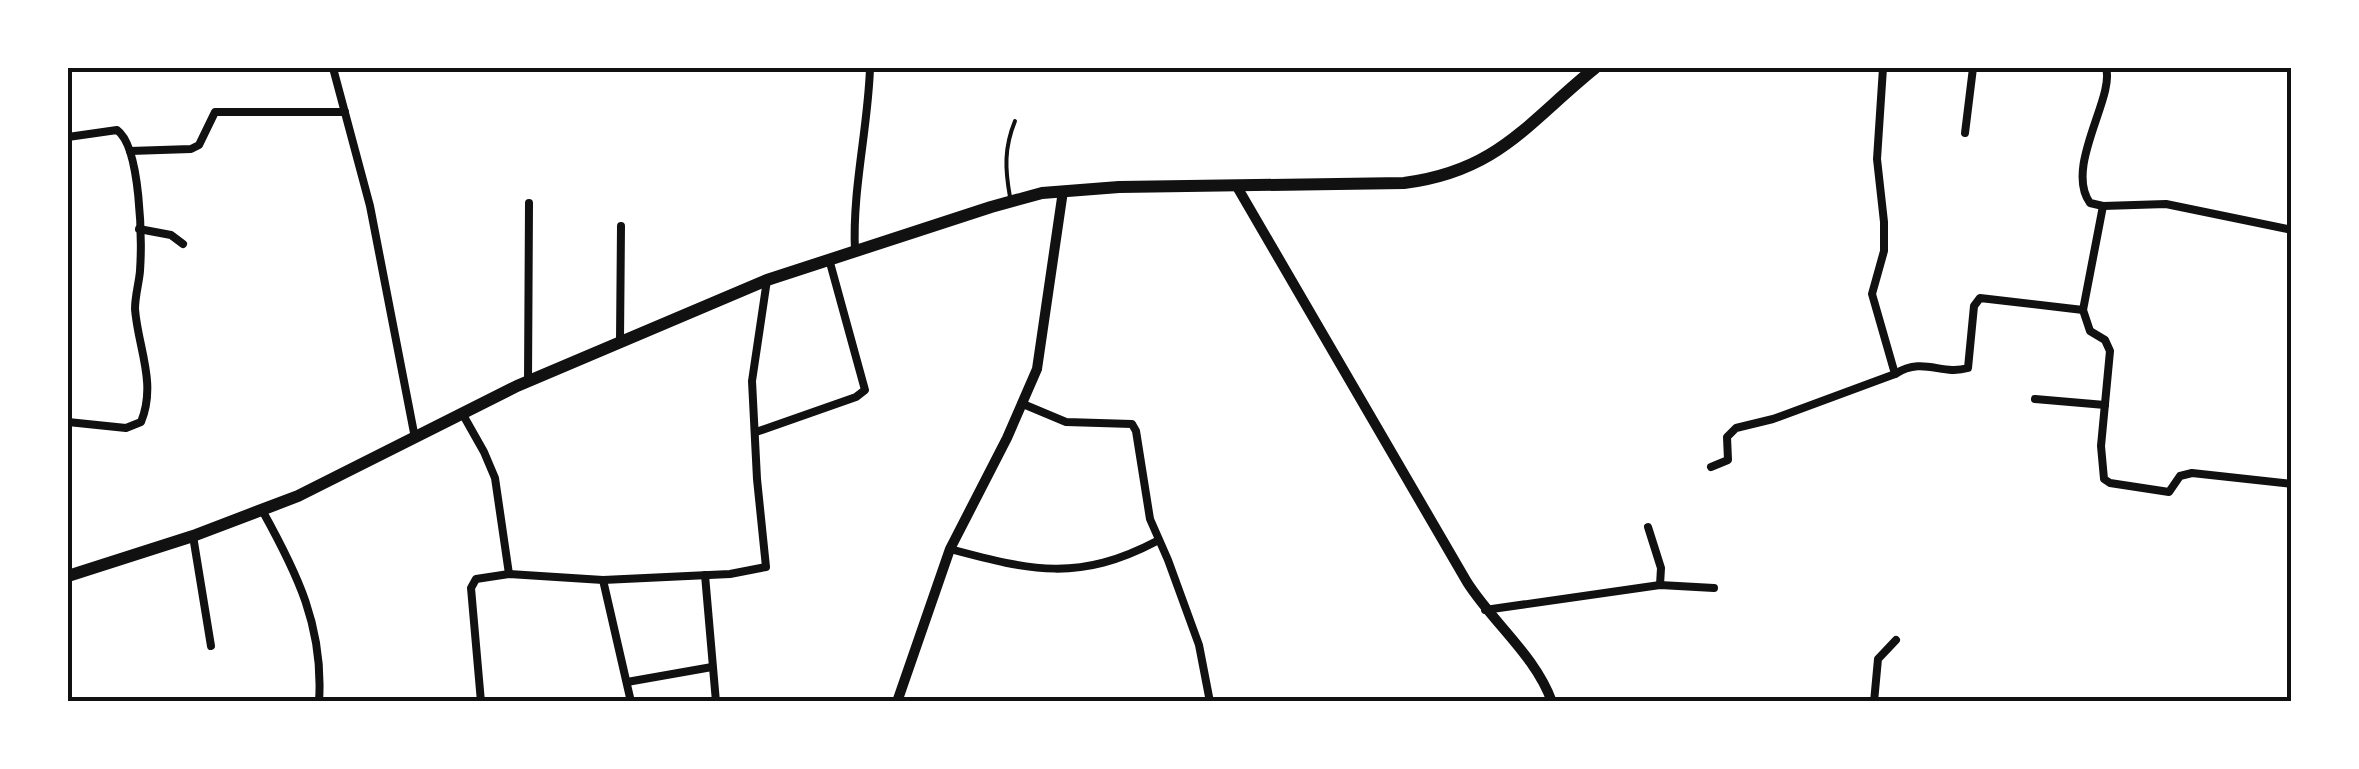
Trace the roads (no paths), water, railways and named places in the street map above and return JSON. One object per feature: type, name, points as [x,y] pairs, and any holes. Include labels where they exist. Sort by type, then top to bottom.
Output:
[{"type":"main road","points":[[68,576],[193,536],[298,496],[528,382],[767,280],[829,259],[1011,202],[1063,191],[1404,182],[1457,173],[1496,154],[1595,68]]},
{"type":"street","points":[[333,68],[370,206],[415,438]]},
{"type":"street","points":[[855,251],[853,218],[868,118],[870,68]]},
{"type":"street","points":[[1883,68],[1877,159],[1884,251],[1872,294],[1895,374]]},
{"type":"street","points":[[1965,133],[1973,68]]},
{"type":"street","points":[[2106,68],[2108,81],[2093,122],[2084,178],[2090,203],[2166,204],[2292,230]]},
{"type":"street","points":[[130,150],[191,149],[203,138],[210,116],[226,110],[346,112]]},
{"type":"street","points":[[68,137],[117,130],[122,132],[130,150],[140,229],[135,305],[148,378],[144,416],[132,428],[68,422]]},
{"type":"street","points":[[1236,185],[1422,508],[1485,610],[1535,668],[1552,702]]},
{"type":"street","points":[[897,702],[950,550],[1024,404],[1037,369],[1063,191]]},
{"type":"street","points":[[528,382],[529,202]]},
{"type":"street","points":[[2103,206],[2083,310],[2090,330],[2109,347],[2102,473],[2110,483],[2169,492],[2180,476],[2192,473],[2292,484]]},
{"type":"street","points":[[620,341],[621,226]]},
{"type":"street","points":[[140,229],[170,234],[183,244]]},
{"type":"street","points":[[756,432],[856,397],[864,390],[829,259]]},
{"type":"street","points":[[481,702],[471,584],[476,579],[508,574],[603,580],[705,575],[756,570],[767,565],[752,381],[767,280]]},
{"type":"street","points":[[1711,467],[1728,460],[1727,437],[1736,428],[1773,420],[1916,364],[1954,370],[1968,368],[1974,306],[1980,298],[2083,310]]},
{"type":"street","points":[[2035,399],[2105,406]]},
{"type":"street","points":[[1024,404],[1066,422],[1132,424],[1136,430],[1150,519],[1199,645],[1210,702]]},
{"type":"street","points":[[462,413],[495,478],[508,574]]},
{"type":"street","points":[[262,510],[306,596],[316,638],[319,702]]},
{"type":"street","points":[[1648,527],[1662,568],[1660,585]]},
{"type":"street","points":[[193,536],[211,646]]},
{"type":"street","points":[[950,550],[1026,569],[1050,569],[1104,563],[1129,556],[1157,541]]},
{"type":"street","points":[[705,575],[716,702]]},
{"type":"street","points":[[603,580],[631,702]]},
{"type":"street","points":[[1485,610],[1660,585],[1714,588]]},
{"type":"street","points":[[1874,702],[1878,658],[1896,640]]},
{"type":"street","points":[[627,682],[712,666]]},
{"type":"lane","points":[[1011,202],[1005,167],[1007,140],[1015,121]]}]
